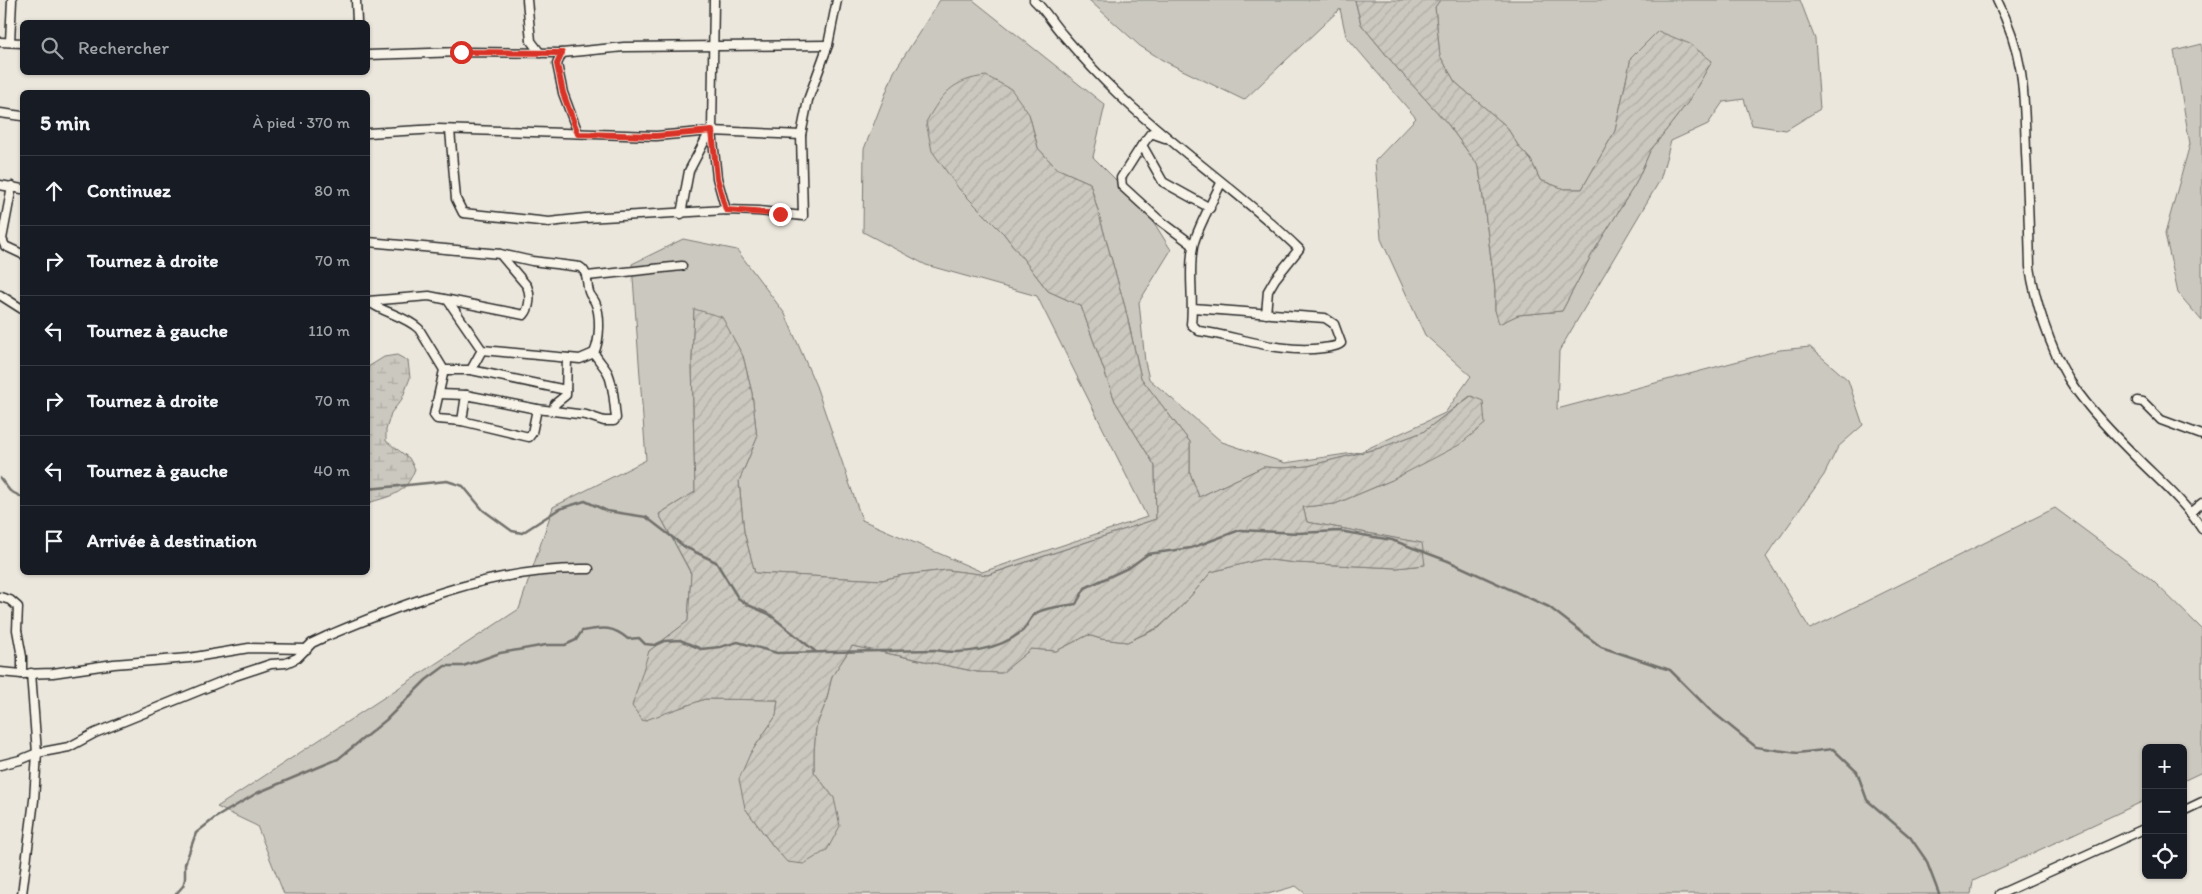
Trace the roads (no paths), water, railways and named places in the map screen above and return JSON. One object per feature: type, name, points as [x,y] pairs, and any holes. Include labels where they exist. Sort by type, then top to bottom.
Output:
[{"type":"street","points":[[10,42],[12,0]]},
{"type":"street","points":[[356,0],[357,20]]},
{"type":"street","points":[[527,0],[531,41],[540,53]]},
{"type":"street","points":[[714,0],[711,131],[717,178],[726,210]]},
{"type":"street","points":[[450,130],[456,198],[464,213],[549,222],[726,210],[759,211],[803,216],[801,135],[808,100],[828,45],[837,0]]},
{"type":"street","points":[[1034,0],[1047,11],[1057,28],[1094,69],[1169,140],[1201,164],[1222,183],[1237,192],[1299,249],[1268,291],[1266,314]]},
{"type":"street","points":[[1997,0],[2017,47],[2022,71],[2030,267],[2033,288],[2050,340],[2069,379],[2100,418],[2129,450],[2170,489],[2191,512],[2202,529]]},
{"type":"street","points":[[0,42],[20,43]]},
{"type":"street","points":[[370,55],[461,52],[562,53],[624,47],[828,45]]},
{"type":"street","points":[[562,53],[557,64],[563,93],[578,134]]},
{"type":"street","points":[[0,113],[20,116]]},
{"type":"street","points":[[370,133],[450,130],[656,136],[711,131],[801,135]]},
{"type":"street","points":[[681,214],[689,171],[711,131]]},
{"type":"street","points":[[1169,140],[1151,133],[1121,178],[1122,186],[1158,219],[1193,245]]},
{"type":"street","points":[[1142,145],[1163,182],[1210,208]]},
{"type":"street","points":[[1193,308],[1325,318],[1334,324],[1341,343],[1326,348],[1299,351],[1234,340],[1199,331],[1191,324],[1193,308],[1190,272],[1193,245],[1222,183]]},
{"type":"street","points":[[0,185],[20,188]]},
{"type":"street","points":[[12,186],[2,239],[5,246],[20,253]]},
{"type":"street","points":[[370,242],[500,254],[532,261],[580,267],[587,276],[589,292],[594,300],[597,311],[598,330],[594,353],[607,373],[614,397],[616,418],[614,421],[604,421],[586,415],[537,409],[466,395],[439,394]]},
{"type":"street","points":[[370,301],[429,296],[449,302],[521,315],[526,313],[530,292],[500,254]]},
{"type":"street","points":[[587,276],[682,266]]},
{"type":"street","points":[[0,294],[20,309]]},
{"type":"street","points":[[449,302],[482,350]]},
{"type":"street","points":[[370,303],[377,308],[414,324],[444,370],[435,418],[462,421],[529,437],[532,433],[537,409]]},
{"type":"street","points":[[482,350],[580,359],[594,353]]},
{"type":"street","points":[[471,370],[482,350]]},
{"type":"street","points":[[553,410],[557,402],[564,398],[567,358]]},
{"type":"street","points":[[444,370],[471,370],[566,390]]},
{"type":"street","points":[[462,421],[466,395]]},
{"type":"street","points":[[2137,402],[2143,402],[2161,420],[2202,435]]},
{"type":"street","points":[[2191,512],[2202,503]]},
{"type":"street","points":[[0,764],[69,747],[95,733],[235,676],[271,664],[286,663],[296,658],[312,643],[367,619],[448,590],[524,573],[564,569],[589,569]]},
{"type":"street","points":[[0,597],[10,600],[18,607],[16,630],[22,657],[22,674]]},
{"type":"street","points":[[0,672],[22,674],[72,671],[114,664],[189,658],[249,648],[307,649]]},
{"type":"street","points":[[22,894],[34,800],[36,754],[31,673]]},
{"type":"street","points":[[2187,809],[2202,802]]},
{"type":"street","points":[[2000,894],[2142,830]]},
{"type":"waterway","points":[[0,478],[10,491],[20,496]]},
{"type":"waterway","points":[[370,489],[447,481],[463,486],[483,510],[512,531],[522,533],[559,509],[585,501],[607,511],[646,517],[685,547],[716,562],[738,598],[748,605],[769,614],[816,652]]},
{"type":"waterway","points":[[176,894],[183,886],[185,864],[196,833],[215,818],[257,793],[338,759],[386,720],[426,680],[445,666],[463,666],[500,653],[546,645],[565,645],[576,640],[582,631],[601,629],[616,631],[628,639],[639,638],[645,644],[655,645],[664,641],[680,640],[701,649],[720,647],[738,642],[777,653],[935,650],[957,652],[980,650],[1012,638],[1023,630],[1035,614],[1042,610],[1076,604],[1085,588],[1130,567],[1148,554],[1191,548],[1240,530],[1298,533],[1339,531],[1392,540],[1448,561],[1549,607],[1601,647],[1670,670],[1709,709],[1756,747],[1797,753],[1833,749],[1857,772],[1867,800],[1910,837],[1926,860],[1939,894]]}]
